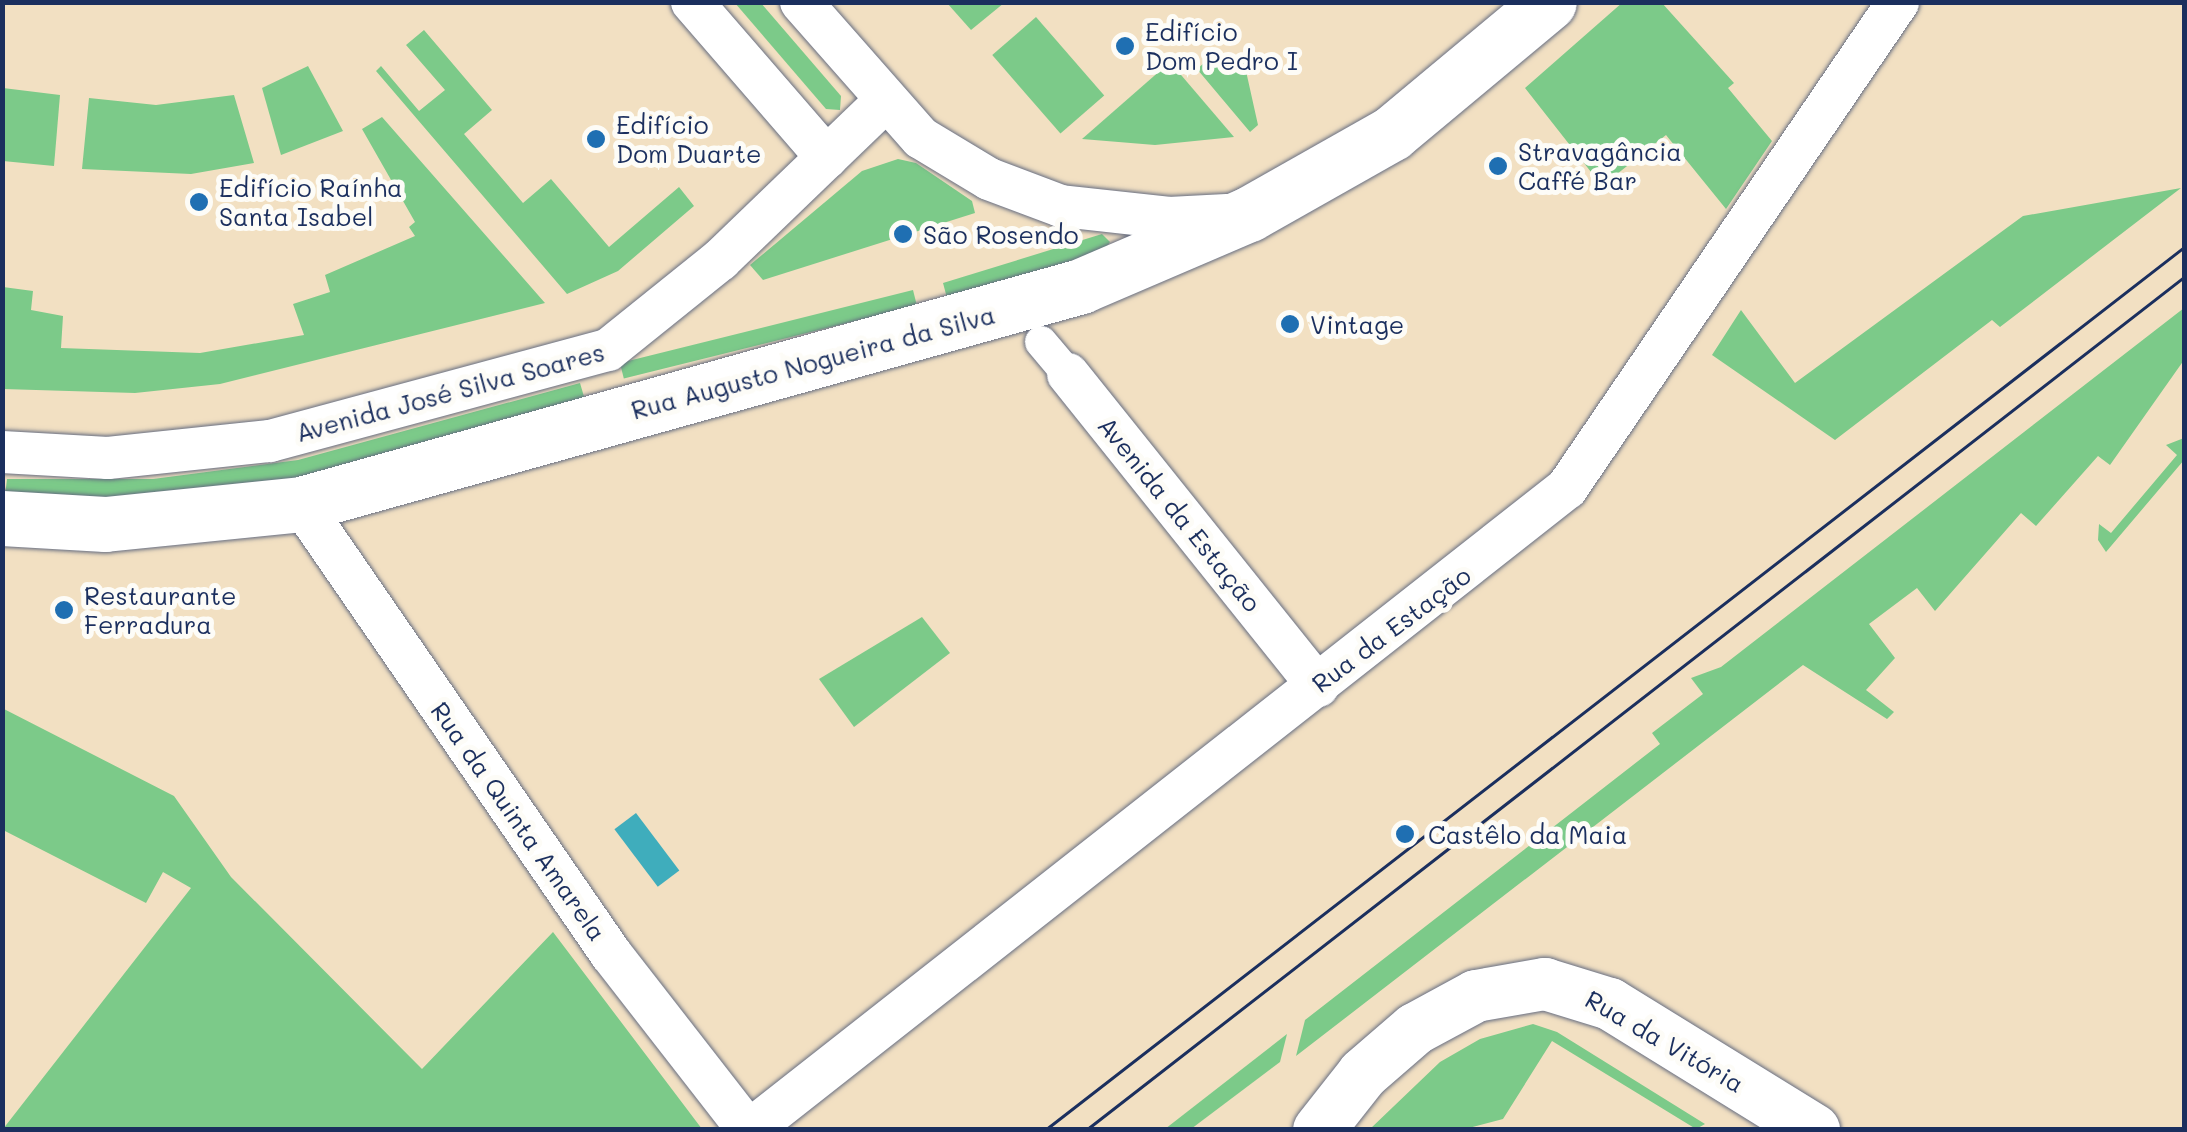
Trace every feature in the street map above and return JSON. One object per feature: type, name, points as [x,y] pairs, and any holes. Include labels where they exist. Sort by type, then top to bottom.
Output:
[{"type":"main road","name":"Rua Augusto Nogueira da Silva","points":[[2,518],[105,524],[301,504],[1081,286],[1249,214],[1392,133],[1550,2]]},
{"type":"street","points":[[692,2],[827,158]]},
{"type":"street","points":[[801,2],[921,138],[989,179],[1060,206],[1169,218],[1249,214]]},
{"type":"street","name":"Rua da Estação","points":[[749,1130],[1567,488],[1898,2]]},
{"type":"street","name":"Avenida José Silva Soares","points":[[2,452],[108,458],[270,442],[608,350],[647,325],[886,101]]},
{"type":"street","name":"Avenida da Estação","points":[[1054,358],[1318,686]]},
{"type":"street","name":"Rua da Quinta Amarela","points":[[301,504],[611,954],[749,1130]]},
{"type":"street","name":"Rua da Vitória","points":[[1319,1130],[1363,1074],[1414,1029],[1476,996],[1545,984],[1610,1004],[1814,1130]]},
{"type":"green space","points":[[1623,2],[1662,3],[1734,83],[1728,88],[1772,141],[1726,209],[1666,135],[1602,186],[1525,88]]},
{"type":"green space","points":[[735,3],[761,3],[841,96],[840,110],[826,109]]},
{"type":"green space","points":[[947,3],[1004,3],[971,30]]},
{"type":"green space","points":[[1036,17],[1104,95],[1060,134],[992,55]]},
{"type":"green space","points":[[424,30],[492,110],[464,134],[523,203],[551,179],[609,247],[679,187],[694,206],[618,271],[567,294],[376,71],[381,66],[419,111],[445,90],[406,45]]},
{"type":"green space","points":[[1218,51],[1234,71],[1244,62],[1258,125],[1250,132],[1197,69]]},
{"type":"green space","points":[[1170,62],[1234,137],[1155,145],[1082,139]]},
{"type":"green space","points":[[308,66],[343,131],[281,155],[262,88]]},
{"type":"green space","points":[[3,88],[60,95],[54,166],[3,161]]},
{"type":"green space","points":[[234,95],[254,163],[191,174],[82,169],[89,98],[156,105]]},
{"type":"green space","points":[[382,117],[545,303],[220,384],[135,393],[3,389],[3,287],[33,291],[31,310],[63,316],[61,348],[200,353],[304,335],[293,304],[330,292],[325,275],[415,236],[409,227],[415,222],[362,129]]},
{"type":"green space","points":[[898,159],[916,163],[972,201],[975,213],[763,280],[750,265],[862,171]]},
{"type":"green space","points":[[2181,188],[2000,327],[1992,320],[1835,440],[1712,355],[1741,310],[1795,383],[2023,216]]},
{"type":"green space","points":[[1102,234],[1110,242],[1104,251],[947,298],[943,283]]},
{"type":"green space","points":[[913,290],[917,306],[624,379],[620,363]]},
{"type":"green space","points":[[2184,308],[2184,360],[2110,465],[2098,456],[2036,526],[2021,513],[1935,611],[1917,588],[1869,624],[1895,658],[1866,690],[1894,712],[1887,719],[1803,665],[1296,1056],[1305,1020],[1660,744],[1652,733],[1703,694],[1691,678],[1721,667]]},
{"type":"green space","points":[[580,383],[585,400],[297,479],[129,499],[5,496],[7,479],[153,479],[298,460]]},
{"type":"green space","points":[[2184,438],[2184,460],[2106,552],[2098,540],[2099,524],[2111,533],[2177,455],[2166,445]]},
{"type":"green space","points":[[922,617],[950,653],[854,727],[819,679]]},
{"type":"green space","points":[[2,708],[174,796],[231,877],[422,1069],[553,932],[702,1129],[3,1129],[191,888],[163,872],[146,903],[3,830]]},
{"type":"green space","points":[[1533,1024],[1557,1032],[1705,1124],[1696,1129],[1552,1041],[1503,1119],[1465,1129],[1370,1129],[1440,1062],[1480,1039]]},
{"type":"green space","points":[[1287,1034],[1280,1062],[1191,1129],[1165,1129]]},
{"type":"water","points":[[636,813],[679,871],[658,887],[614,829]]},
{"type":"tram line","points":[[1045,1130],[2184,247]]},
{"type":"tram line","points":[[1086,1130],[2184,277]]},
{"type":"place","name":"Edifício Dom Pedro I","points":[[1125,46]]},
{"type":"place","name":"Edifício Dom Duarte","points":[[596,139]]},
{"type":"place","name":"Stravagância Caffé Bar","points":[[1498,166]]},
{"type":"place","name":"Edifício Raínha Santa Isabel","points":[[199,202]]},
{"type":"place","name":"São Rosendo","points":[[903,234]]},
{"type":"place","name":"Vintage","points":[[1290,324]]},
{"type":"place","name":"Restaurante Ferradura","points":[[64,610]]},
{"type":"place","name":"Castêlo da Maia","points":[[1405,834]]}]
